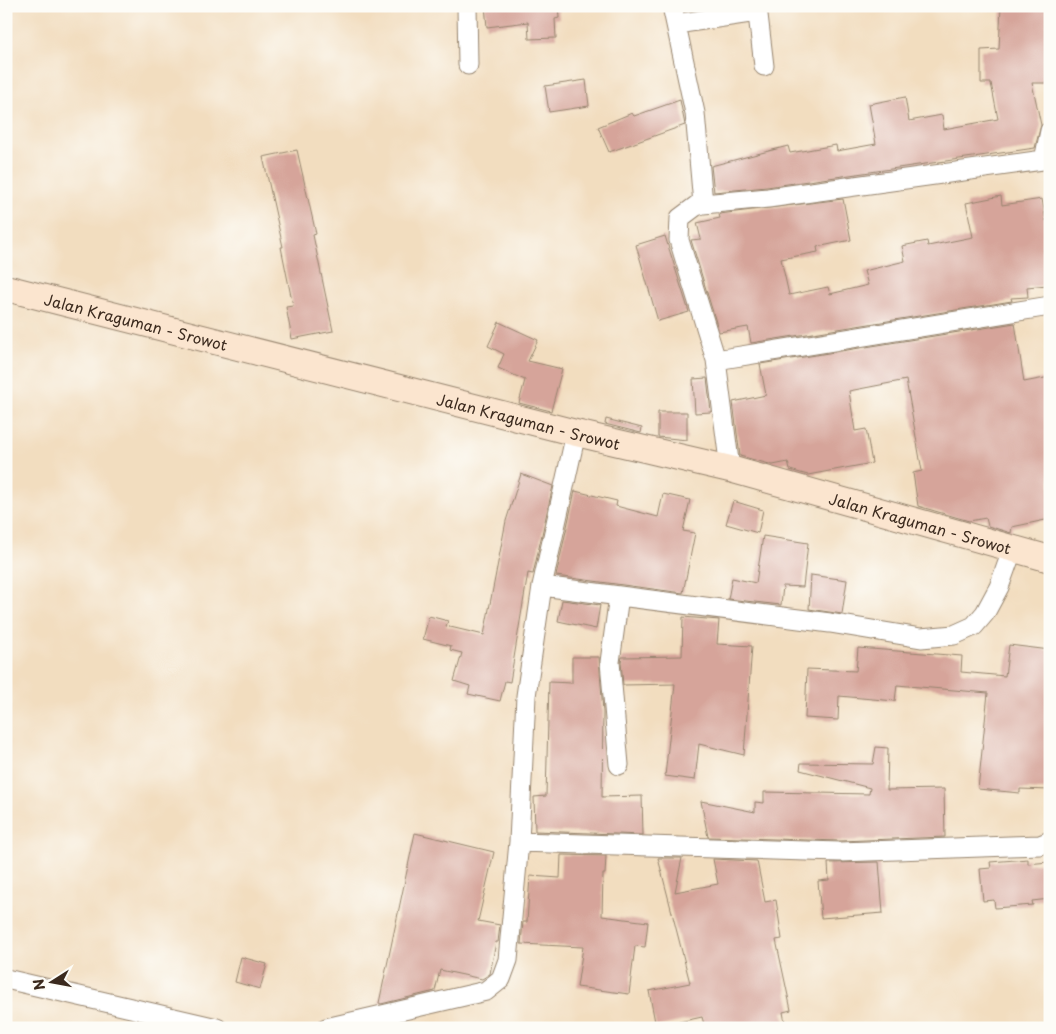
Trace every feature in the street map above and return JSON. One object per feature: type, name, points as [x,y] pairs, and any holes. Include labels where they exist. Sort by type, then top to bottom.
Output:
[{"type":"street","points":[[467,6],[468,66]]},
{"type":"street","points":[[703,204],[695,113],[674,15],[757,9],[764,66]]},
{"type":"street","points":[[730,469],[716,360],[679,240],[680,218],[696,206],[703,204],[768,198],[1047,160],[1050,131]]},
{"type":"street","name":"Jalan Kraguman - Srowot","points":[[6,288],[576,433],[730,469],[1050,559]]},
{"type":"street","points":[[716,360],[1050,306]]},
{"type":"street","points":[[326,1028],[486,991],[501,979],[508,960],[518,842],[526,696],[542,586],[576,433]]},
{"type":"street","points":[[542,586],[921,638],[954,635],[974,626],[985,613],[999,587],[1013,548]]},
{"type":"street","points":[[619,596],[610,662],[619,765]]},
{"type":"street","points":[[518,842],[840,852],[1040,845],[1050,840]]},
{"type":"street","points":[[6,979],[217,1028]]},
{"type":"building","points":[[485,6],[558,6],[559,18],[555,19],[556,38],[529,39],[528,22],[487,27]]},
{"type":"building","points":[[1001,6],[1050,6],[1050,83],[1032,83],[1041,125],[1035,148],[767,187],[714,192],[711,166],[788,146],[790,153],[836,145],[837,151],[876,144],[869,104],[905,97],[909,121],[942,115],[944,129],[998,119],[991,83],[981,83],[981,50],[999,49]]},
{"type":"building","points":[[586,80],[589,106],[549,112],[545,86]]},
{"type":"building","points":[[680,100],[685,125],[609,152],[598,127],[632,113],[634,116]]},
{"type":"building","points":[[297,150],[316,234],[313,235],[333,331],[292,339],[286,307],[293,306],[281,247],[283,247],[263,157]]},
{"type":"building","points":[[1001,196],[1002,205],[1042,199],[1046,221],[1050,221],[1050,248],[1044,249],[1047,285],[1027,287],[1028,297],[1011,298],[1012,301],[751,343],[748,327],[719,332],[691,240],[701,239],[697,223],[720,218],[719,214],[843,199],[851,240],[817,247],[818,252],[781,259],[789,295],[828,287],[830,294],[868,285],[864,271],[905,261],[902,246],[927,241],[928,246],[973,237],[966,203]]},
{"type":"building","points":[[665,236],[689,312],[658,321],[636,245]]},
{"type":"building","points":[[499,322],[538,340],[528,361],[562,369],[551,411],[519,403],[525,380],[498,368],[504,354],[488,346]]},
{"type":"building","points":[[1015,323],[1024,382],[1050,377],[1050,519],[1012,527],[1011,533],[988,526],[986,518],[969,521],[918,506],[913,473],[922,471],[906,380],[849,391],[855,431],[866,429],[872,463],[808,475],[790,470],[788,462],[773,465],[740,456],[733,402],[766,395],[760,364]]},
{"type":"building","points":[[707,378],[711,412],[695,413],[693,379]]},
{"type":"building","points":[[658,412],[687,412],[687,440],[658,437]]},
{"type":"building","points":[[606,419],[642,428],[641,433],[605,424]]},
{"type":"building","points":[[521,474],[553,486],[533,574],[528,573],[510,682],[505,681],[500,701],[468,694],[470,686],[454,681],[462,653],[450,650],[451,646],[423,639],[429,616],[448,621],[446,626],[484,635],[506,521]]},
{"type":"building","points":[[575,491],[617,501],[616,506],[658,517],[663,494],[690,500],[683,531],[695,533],[683,593],[556,576]]},
{"type":"building","points":[[733,501],[763,510],[758,533],[726,524]]},
{"type":"building","points":[[763,536],[808,543],[803,587],[783,586],[781,605],[728,599],[732,578],[756,583]]},
{"type":"building","points":[[811,575],[847,580],[842,614],[809,609]]},
{"type":"building","points":[[562,600],[600,605],[596,629],[558,621]]},
{"type":"building","points":[[683,617],[719,620],[717,644],[752,646],[744,755],[699,744],[695,780],[665,776],[675,684],[623,685],[621,662],[622,657],[682,656]]},
{"type":"building","points":[[1009,645],[1050,650],[1050,790],[1020,789],[1020,793],[978,789],[988,693],[897,685],[895,701],[839,696],[838,720],[805,718],[807,669],[856,671],[858,648],[962,656],[961,672],[1005,676]]},
{"type":"building","points":[[572,657],[599,657],[603,712],[602,797],[642,796],[643,835],[535,831],[534,797],[546,796],[549,682],[572,683]]},
{"type":"building","points":[[876,747],[888,748],[887,790],[944,789],[945,837],[840,841],[708,837],[701,801],[755,812],[755,802],[764,803],[764,792],[869,794],[870,788],[800,770],[801,763],[873,764]]},
{"type":"building","points":[[415,833],[494,852],[478,921],[500,925],[498,942],[496,942],[490,974],[482,979],[440,970],[435,991],[381,1004],[379,1003]]},
{"type":"building","points":[[561,855],[606,856],[605,874],[603,874],[602,916],[648,922],[645,947],[635,946],[629,994],[577,987],[583,947],[521,944],[523,922],[527,922],[530,876],[560,878]]},
{"type":"building","points":[[658,858],[682,858],[675,892],[718,884],[713,859],[757,861],[765,902],[776,900],[782,939],[776,940],[791,1010],[783,1012],[786,1028],[705,1028],[702,1017],[656,1027],[649,991],[690,983]]},
{"type":"building","points":[[1028,859],[1028,864],[1048,862],[1050,899],[1032,901],[1033,905],[995,908],[994,900],[983,901],[980,869],[991,868],[990,862]]},
{"type":"building","points":[[879,862],[883,913],[821,918],[818,881],[829,880],[828,863]]},
{"type":"building","points":[[241,957],[267,964],[260,989],[235,982]]}]
